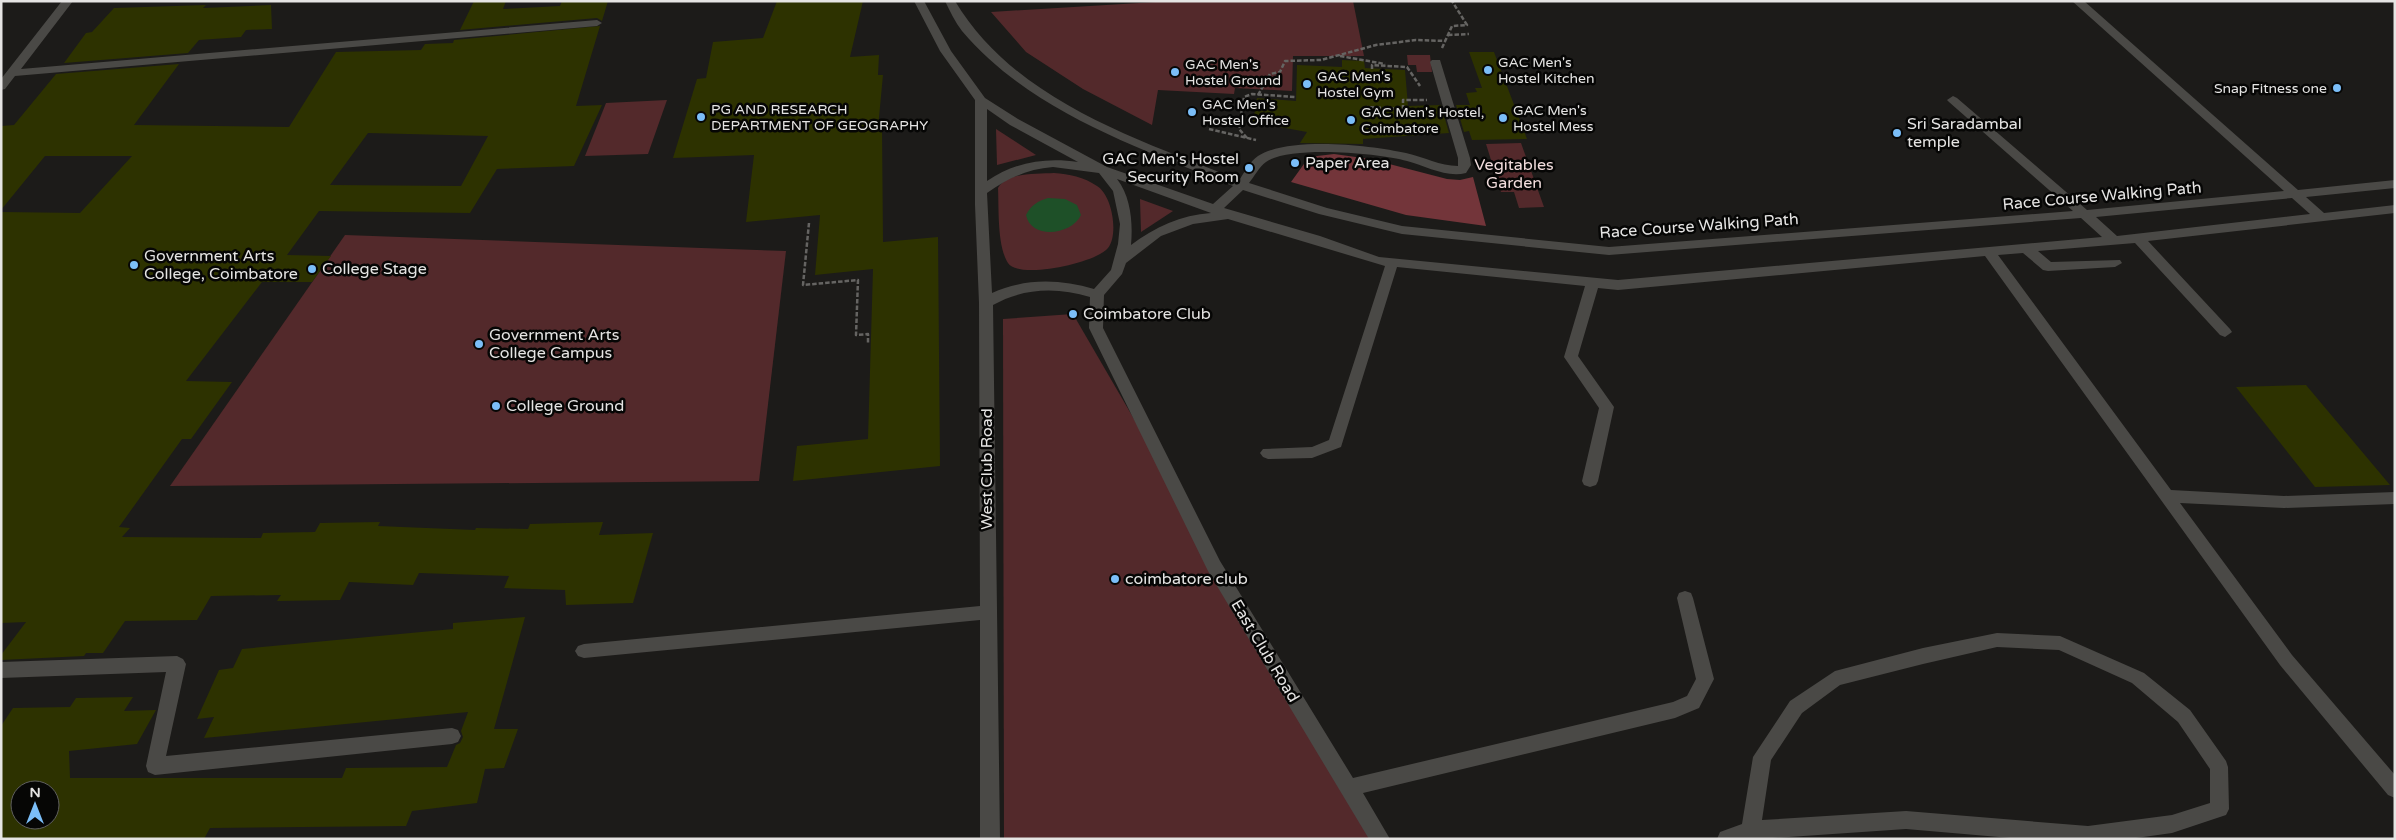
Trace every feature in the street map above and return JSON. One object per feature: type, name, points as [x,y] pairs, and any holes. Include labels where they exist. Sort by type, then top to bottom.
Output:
[{"type":"street","points":[[1,86],[68,1]]},
{"type":"street","points":[[919,1],[946,51],[981,100],[1014,122],[1103,170],[1233,216],[1315,239],[1378,261],[1618,285],[1987,250],[2138,238],[2395,209]]},
{"type":"street","name":"Race Course Walking Path","points":[[950,1],[966,28],[1014,76],[1072,112],[1140,144],[1242,185],[1324,211],[1402,230],[1609,251],[2084,214],[2395,184]]},
{"type":"street","points":[[2077,1],[2321,217]]},
{"type":"street","points":[[12,72],[597,23]]},
{"type":"street","points":[[1215,209],[1242,185],[1262,159],[1275,154],[1326,148],[1368,150],[1407,157],[1454,171],[1462,170],[1465,165],[1464,158],[1436,62]]},
{"type":"street","name":"West Club Road","points":[[981,100],[981,191],[986,303],[990,839]]},
{"type":"street","points":[[1953,100],[2114,240]]},
{"type":"street","points":[[981,191],[1018,169],[1033,164],[1057,163],[1103,170],[1119,190],[1124,206],[1126,224],[1121,260],[1117,271],[1097,294],[1060,285],[1037,285],[998,295],[986,303]]},
{"type":"street","points":[[1121,260],[1147,239],[1184,220],[1233,216]]},
{"type":"street","points":[[2138,238],[2225,332]]},
{"type":"street","points":[[2025,247],[2048,266],[2115,264]]},
{"type":"street","points":[[1987,250],[2286,660],[2395,789]]},
{"type":"street","points":[[1268,453],[1304,455],[1324,452],[1336,443],[1385,280],[1393,263]]},
{"type":"street","points":[[1590,481],[1607,407],[1570,357],[1593,283]]},
{"type":"street","name":"East Club Road","points":[[1097,294],[1096,328],[1214,566],[1380,839]]},
{"type":"street","points":[[2165,496],[2284,502],[2395,498]]},
{"type":"street","points":[[1349,788],[1675,710],[1693,702],[1705,679],[1685,598]]},
{"type":"street","points":[[584,651],[988,612]]},
{"type":"street","points":[[1727,839],[1751,830],[1906,820],[2088,835],[2172,824],[2219,810],[2219,767],[2184,716],[2138,678],[2060,643],[1997,640],[1923,656],[1835,679],[1796,707],[1762,757],[1751,830]]},
{"type":"street","points":[[1,670],[177,664],[155,766],[452,736]]},
{"type":"path","points":[[1436,62],[1452,26],[1466,25],[1452,1]]},
{"type":"path","points":[[1448,35],[1469,34]]},
{"type":"path","points":[[1258,95],[1270,74],[1280,72],[1285,61],[1321,60],[1386,44],[1416,40],[1446,41]]},
{"type":"path","points":[[1337,56],[1371,60],[1390,65]]},
{"type":"path","points":[[1372,69],[1372,65],[1407,67],[1421,86]]},
{"type":"path","points":[[1247,138],[1239,129],[1244,97],[1258,95],[1295,97]]},
{"type":"path","points":[[1368,117],[1367,107],[1403,109],[1403,100],[1447,100]]},
{"type":"path","points":[[1209,129],[1247,138],[1262,144],[1265,149],[1262,159]]},
{"type":"path","points":[[809,223],[804,285],[858,280],[856,335],[868,334],[868,343]]},
{"type":"green space","name":"GAC Men's Hostel Ground","points":[[1172,1],[1353,1],[1364,56],[1293,56],[1292,91],[1235,88],[1234,94],[1158,90],[1152,125],[1083,89],[1026,52],[991,12]]},
{"type":"green space","points":[[1407,55],[1430,55],[1432,72],[1417,72],[1416,65],[1408,65]]},
{"type":"green space","points":[[667,100],[648,154],[585,156],[606,103]]},
{"type":"green space","points":[[996,129],[1036,155],[997,165]]},
{"type":"green space","name":"Vegitables Garden","points":[[1521,143],[1544,207],[1519,208],[1514,192],[1501,192],[1486,144]]},
{"type":"green space","points":[[1054,173],[1082,178],[1102,191],[1107,198],[1112,215],[1113,234],[1111,242],[1108,248],[1101,254],[1074,264],[1041,270],[1015,268],[1008,263],[1002,247],[999,227],[998,188],[1002,183],[1015,176]]},
{"type":"green space","points":[[1140,199],[1173,211],[1141,232]]},
{"type":"green space","name":"College Ground","points":[[345,235],[786,251],[759,481],[170,486]]},
{"type":"green space","name":"coimbatore club","points":[[1073,314],[1378,839],[1004,839],[1003,319]]},
{"type":"shaded area","points":[[1334,154],[1370,159],[1447,179],[1460,180],[1473,177],[1486,226],[1406,215],[1291,182],[1309,157]]},
{"type":"shaded area","points":[[1048,198],[1065,199],[1077,205],[1081,215],[1076,222],[1061,230],[1052,232],[1035,228],[1029,223],[1026,215],[1035,204]]},
{"type":"building","points":[[474,1],[506,1],[503,9],[560,6],[562,1],[608,1],[602,21],[597,18],[460,30]]},
{"type":"building","points":[[777,1],[863,1],[850,57],[879,55],[878,75],[883,75],[878,128],[882,127],[883,242],[938,237],[940,466],[793,481],[797,446],[868,439],[873,269],[815,275],[820,215],[746,222],[754,155],[673,158],[697,79],[706,78],[713,42],[763,38]]},
{"type":"building","points":[[206,5],[203,8],[271,5],[272,29],[246,30],[241,37],[199,40],[188,53],[64,63],[86,33],[92,32],[114,8]]},
{"type":"building","points":[[600,26],[576,106],[602,105],[574,166],[497,169],[470,213],[319,211],[287,255],[331,256],[312,282],[262,282],[186,381],[232,382],[191,439],[182,439],[119,527],[130,528],[122,537],[261,538],[263,533],[315,532],[320,523],[380,522],[378,526],[475,530],[476,528],[528,529],[530,524],[603,522],[599,535],[653,533],[633,603],[566,605],[565,590],[504,588],[509,576],[419,573],[413,585],[349,582],[340,600],[277,601],[281,595],[211,596],[197,620],[125,621],[103,653],[86,653],[84,656],[1,660],[1,655],[26,622],[1,623],[1,212],[80,213],[132,156],[45,156],[1,210],[1,126],[14,125],[56,74],[179,64],[134,125],[289,127],[336,52],[421,50],[425,44],[453,43],[454,40]],"holes":[[[368,133],[488,136],[461,186],[330,185]]]},
{"type":"building","points":[[1469,52],[1494,52],[1527,139],[1472,140],[1469,131],[1464,132],[1456,105],[1470,105],[1466,93],[1477,92],[1475,88],[1482,88]]},
{"type":"building","points":[[1342,60],[1364,61],[1365,68],[1405,70],[1408,106],[1441,105],[1449,133],[1363,139],[1363,144],[1300,143],[1307,132],[1253,122],[1257,98],[1296,101],[1297,65],[1342,67]]},
{"type":"building","points":[[2306,385],[2390,485],[2315,487],[2236,387]]},
{"type":"building","points":[[525,617],[494,729],[518,729],[504,768],[485,769],[477,803],[412,811],[406,826],[210,828],[204,839],[1,839],[1,726],[13,708],[70,707],[76,698],[133,697],[124,711],[156,710],[137,744],[69,751],[70,778],[342,778],[346,768],[447,767],[456,745],[460,743],[463,737],[461,731],[468,712],[204,738],[214,717],[197,719],[219,670],[233,668],[242,649],[453,629],[453,623]]},
{"type":"place","name":"GAC Men's Hostel Kitchen","points":[[1488,70]]},
{"type":"place","name":"GAC Men's Hostel Ground","points":[[1175,72]]},
{"type":"place","name":"GAC Men's Hostel Gym","points":[[1307,84]]},
{"type":"place","name":"Snap Fitness one","points":[[2337,88]]},
{"type":"place","name":"GAC Men's Hostel Office","points":[[1192,112]]},
{"type":"place","name":"PG AND RESEARCH DEPARTMENT OF GEOGRAPHY","points":[[701,117]]},
{"type":"place","name":"GAC Men's Hostel Mess","points":[[1503,118]]},
{"type":"place","name":"GAC Men's Hostel, Coimbatore","points":[[1351,120]]},
{"type":"place","name":"Sri Saradambal temple","points":[[1897,133]]},
{"type":"place","name":"Paper Area","points":[[1295,163]]},
{"type":"place","name":"GAC Men's Hostel Security Room","points":[[1249,168]]},
{"type":"place","name":"Government Arts College, Coimbatore","points":[[134,265]]},
{"type":"place","name":"College Stage","points":[[312,269]]},
{"type":"place","name":"Coimbatore Club","points":[[1073,314]]},
{"type":"place","name":"Government Arts College Campus","points":[[479,344]]},
{"type":"place","name":"College Ground","points":[[496,406]]},
{"type":"place","name":"coimbatore club","points":[[1115,579]]}]
